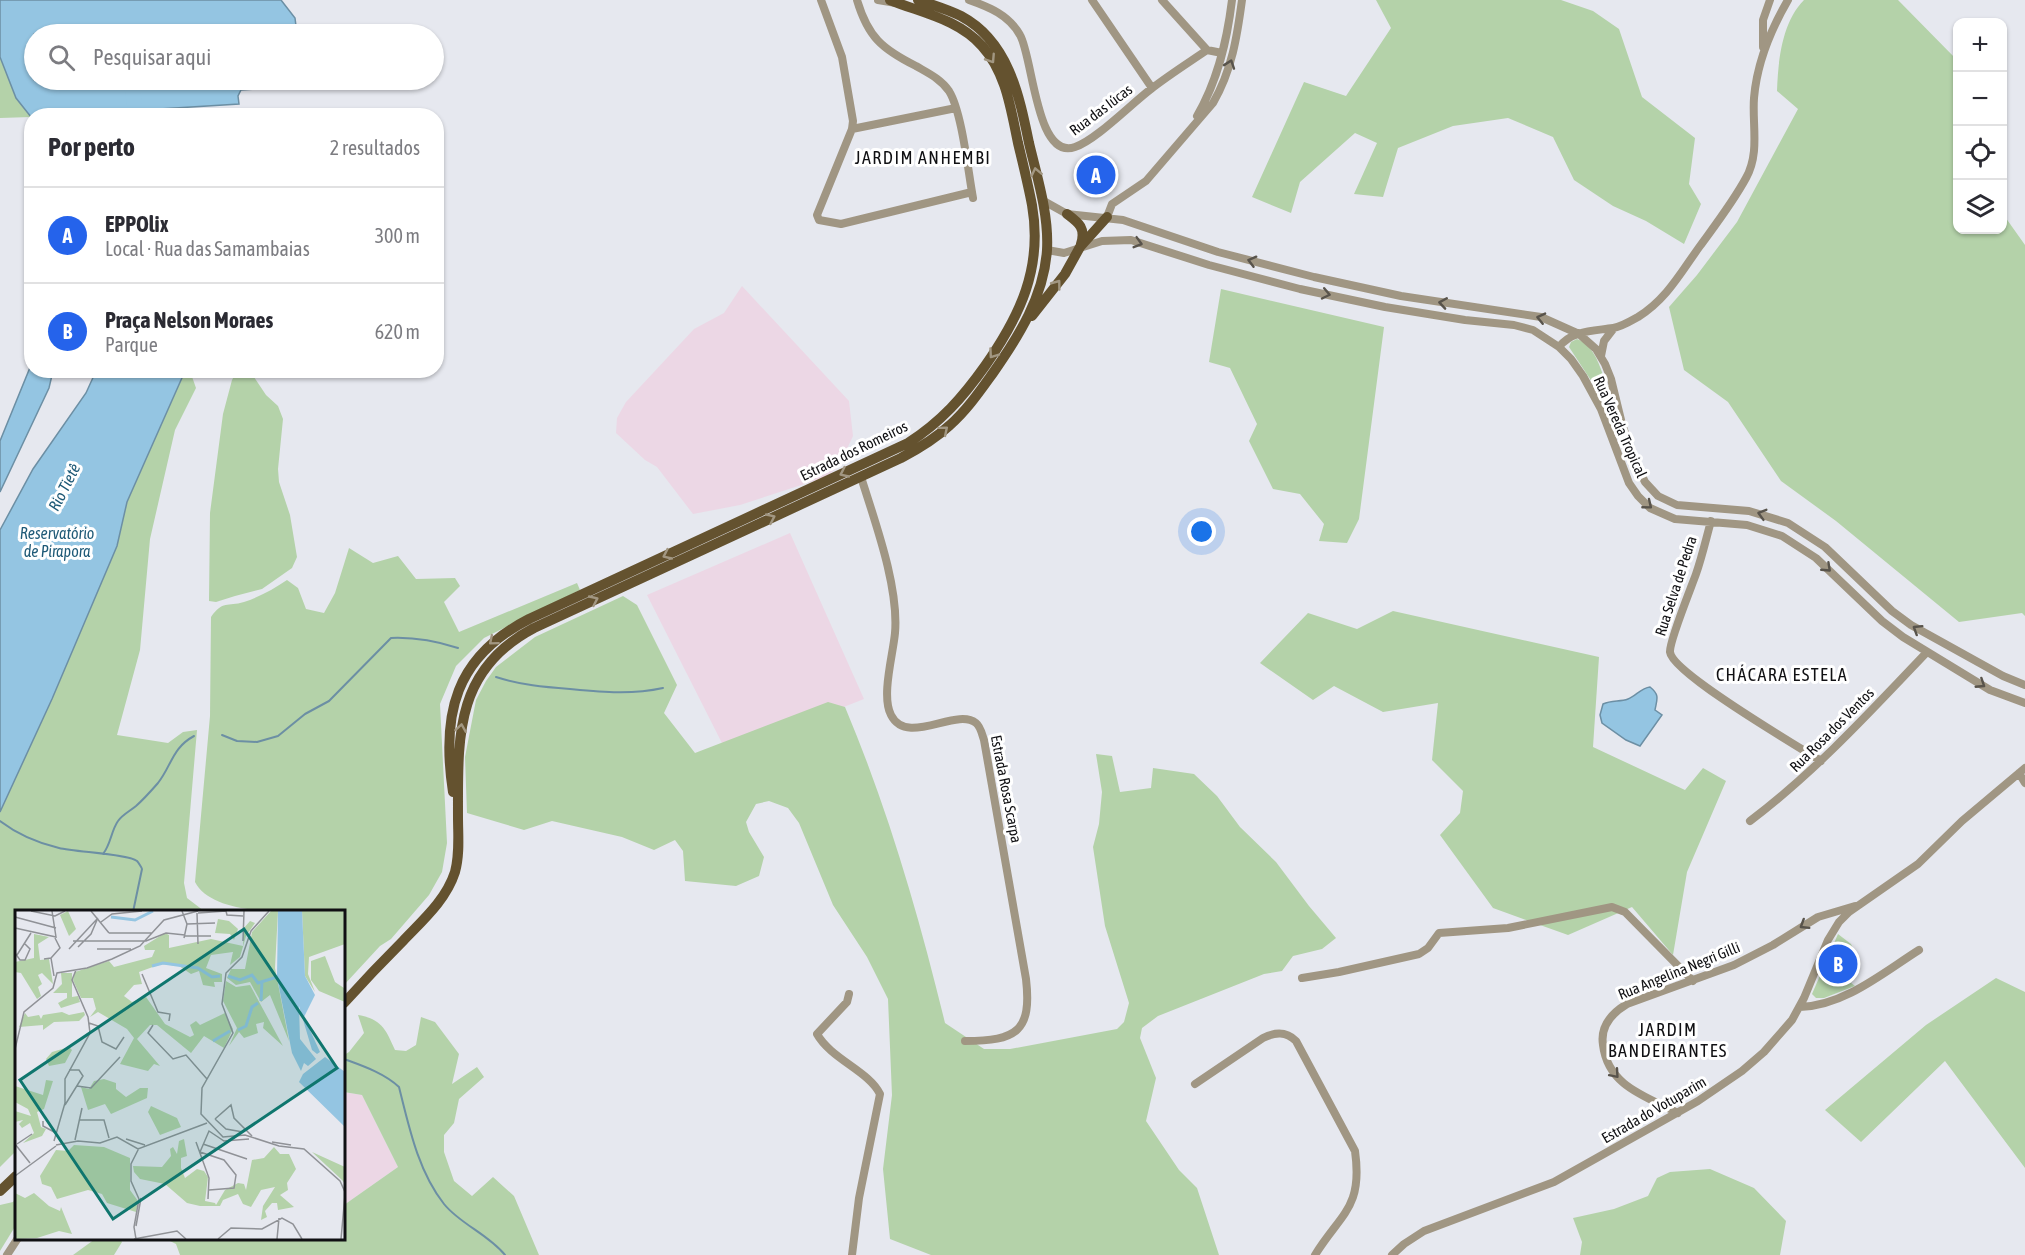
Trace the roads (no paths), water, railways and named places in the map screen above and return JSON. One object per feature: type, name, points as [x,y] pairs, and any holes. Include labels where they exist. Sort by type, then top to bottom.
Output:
[{"type":"main road","name":"Estrada dos Romeiros","points":[[458,828],[451,779],[452,712],[460,684],[481,653],[503,634],[522,623],[897,448],[934,424],[953,408],[1002,341],[1017,316],[1027,290],[1032,262],[1037,204],[1021,105],[1013,78],[1004,57],[990,39],[972,23],[952,12],[918,0]]},
{"type":"main road","name":"Estrada dos Romeiros","points":[[345,1002],[442,898],[455,871],[458,855],[459,745],[464,714],[480,674],[499,651],[534,628],[911,453],[950,425],[980,391],[1021,330],[1040,287],[1047,250],[1046,221],[1037,204],[999,72],[989,54],[975,38],[957,26],[894,2]]},
{"type":"main road","points":[[1021,330],[1065,274],[1083,240],[1080,223],[1067,214]]},
{"type":"main road","points":[[1080,247],[1107,217]]},
{"type":"main road","points":[[0,1191],[15,1177]]},
{"type":"street","points":[[821,0],[842,57],[852,113],[852,129],[817,216],[819,220],[841,224],[973,195],[952,97],[943,83],[903,59],[870,33],[863,20],[858,0]]},
{"type":"street","points":[[878,0],[894,2]]},
{"type":"street","name":"Rua das Iúcas","points":[[969,0],[1001,14],[1011,22],[1020,35],[1026,47],[1043,124],[1054,144],[1070,149],[1085,142],[1152,88],[1207,50]]},
{"type":"street","points":[[1092,0],[1152,88]]},
{"type":"street","points":[[1162,0],[1207,50],[1222,53]]},
{"type":"street","points":[[1107,217],[1112,204],[1146,181],[1204,115],[1220,91],[1235,50],[1232,0]]},
{"type":"street","points":[[1189,131],[1208,96],[1242,0]]},
{"type":"street","points":[[1559,346],[1567,339],[1579,334],[1614,328],[1636,318],[1668,292],[1687,268],[1747,176],[1753,163],[1755,149],[1754,98],[1763,50],[1763,20],[1770,0]]},
{"type":"street","points":[[1763,50],[1788,0]]},
{"type":"street","points":[[852,129],[956,108]]},
{"type":"street","points":[[1037,204],[1067,214]]},
{"type":"street","name":"Rua Vereda Tropical","points":[[1067,214],[1123,220],[1218,252],[1314,277],[1413,298],[1540,317],[1579,334],[1591,343],[1609,372],[1622,424],[1638,468],[1648,488],[1658,496],[1677,505],[1749,511],[1776,518],[1795,527],[1825,547],[1911,625],[2003,676],[2025,685]]},
{"type":"street","name":"Rua Vereda Tropical","points":[[1047,250],[1064,253],[1102,241],[1131,240],[1243,274],[1345,299],[1425,314],[1525,327],[1541,334],[1559,346],[1571,359],[1593,393],[1623,469],[1638,496],[1650,508],[1675,519],[1734,523],[1759,528],[1794,543],[1816,558],[1892,629],[1990,690],[2025,703]]},
{"type":"street","points":[[1601,356],[1604,341],[1614,328]]},
{"type":"street","points":[[1593,393],[1604,393],[1613,388]]},
{"type":"street","name":"Estrada Rosa Scarpa","points":[[861,477],[887,569],[894,606],[895,635],[888,696],[890,713],[897,723],[911,729],[951,721],[972,721],[980,729],[984,740],[1026,979],[1028,1006],[1027,1016],[1016,1031],[981,1041],[965,1041]]},
{"type":"street","name":"Rua Selva de Pedra","points":[[1711,521],[1674,636],[1671,656],[1714,692],[1821,761]]},
{"type":"street","name":"Rua Rosa dos Ventos","points":[[1750,821],[1792,789],[1842,742],[1927,652]]},
{"type":"street","points":[[2022,771],[2025,783]]},
{"type":"street","name":"Estrada do Votuparim","points":[[1392,1255],[1424,1231],[1554,1182],[1709,1095],[1754,1062],[1788,1025],[1800,1007],[1831,934],[1844,918],[1918,864],[1962,821],[2022,771]]},
{"type":"street","name":"Rua Angelina Negri Gilli","points":[[1678,1113],[1631,1088],[1610,1070],[1603,1046],[1604,1031],[1613,1013],[1627,1004],[1693,981],[1761,952],[1809,921],[1859,905]]},
{"type":"street","points":[[1302,978],[1419,954],[1428,948],[1439,933],[1508,928],[1612,907],[1625,912],[1693,981]]},
{"type":"street","points":[[1800,1007],[1820,1004],[1844,995],[1879,977],[1919,950]]},
{"type":"street","points":[[849,994],[847,1002],[817,1034],[832,1052],[865,1077],[880,1094],[859,1198],[852,1255]]},
{"type":"street","points":[[1195,1084],[1272,1033],[1291,1036],[1296,1041],[1355,1151],[1358,1170],[1353,1200],[1348,1211],[1315,1255]]},
{"type":"street","points":[[1655,1101],[1665,1120]]},
{"type":"street","points":[[7,1255],[17,1240]]},
{"type":"water","points":[[0,0],[281,0],[295,18],[296,24],[24,24],[24,90],[241,90],[238,96],[239,104],[175,108],[24,108],[16,98],[0,57]]},
{"type":"water","name":"Reservatório de Pirapora","points":[[26,378],[51,378],[49,388],[0,492],[0,441]]},
{"type":"water","name":"Reservatório de Pirapora","points":[[93,378],[182,378],[127,502],[117,546],[52,699],[0,812],[0,530],[33,469],[86,393]]},
{"type":"water","points":[[1650,687],[1657,695],[1655,710],[1662,715],[1640,746],[1626,740],[1602,723],[1600,715],[1603,704],[1628,699]]},
{"type":"waterway","name":"Rio Tietê","points":[[132,90],[135,108]]},
{"type":"waterway","points":[[222,735],[237,741],[257,742],[278,736],[305,714],[329,701],[391,638],[425,640],[458,648]]},
{"type":"waterway","points":[[496,677],[533,685],[594,691],[628,692],[663,688]]},
{"type":"waterway","points":[[103,854],[118,821],[153,789],[177,751],[194,736]]},
{"type":"waterway","points":[[0,821],[21,834],[51,846],[137,861],[142,869],[133,910]]},
{"type":"waterway","points":[[345,1059],[380,1074],[399,1087],[421,1163],[435,1191],[451,1211],[491,1241],[505,1255]]},
{"type":"place","name":"EPPOlix","points":[[1096,175]]},
{"type":"place","name":"Praça Nelson Moraes","points":[[1838,964]]},
{"type":"district","name":"JARDIM ANHEMBI","points":[[923,158]]},
{"type":"district","name":"CHÁCARA ESTELA","points":[[1782,675]]},
{"type":"district","name":"JARDIM BANDEIRANTES","points":[[1668,1040]]}]
